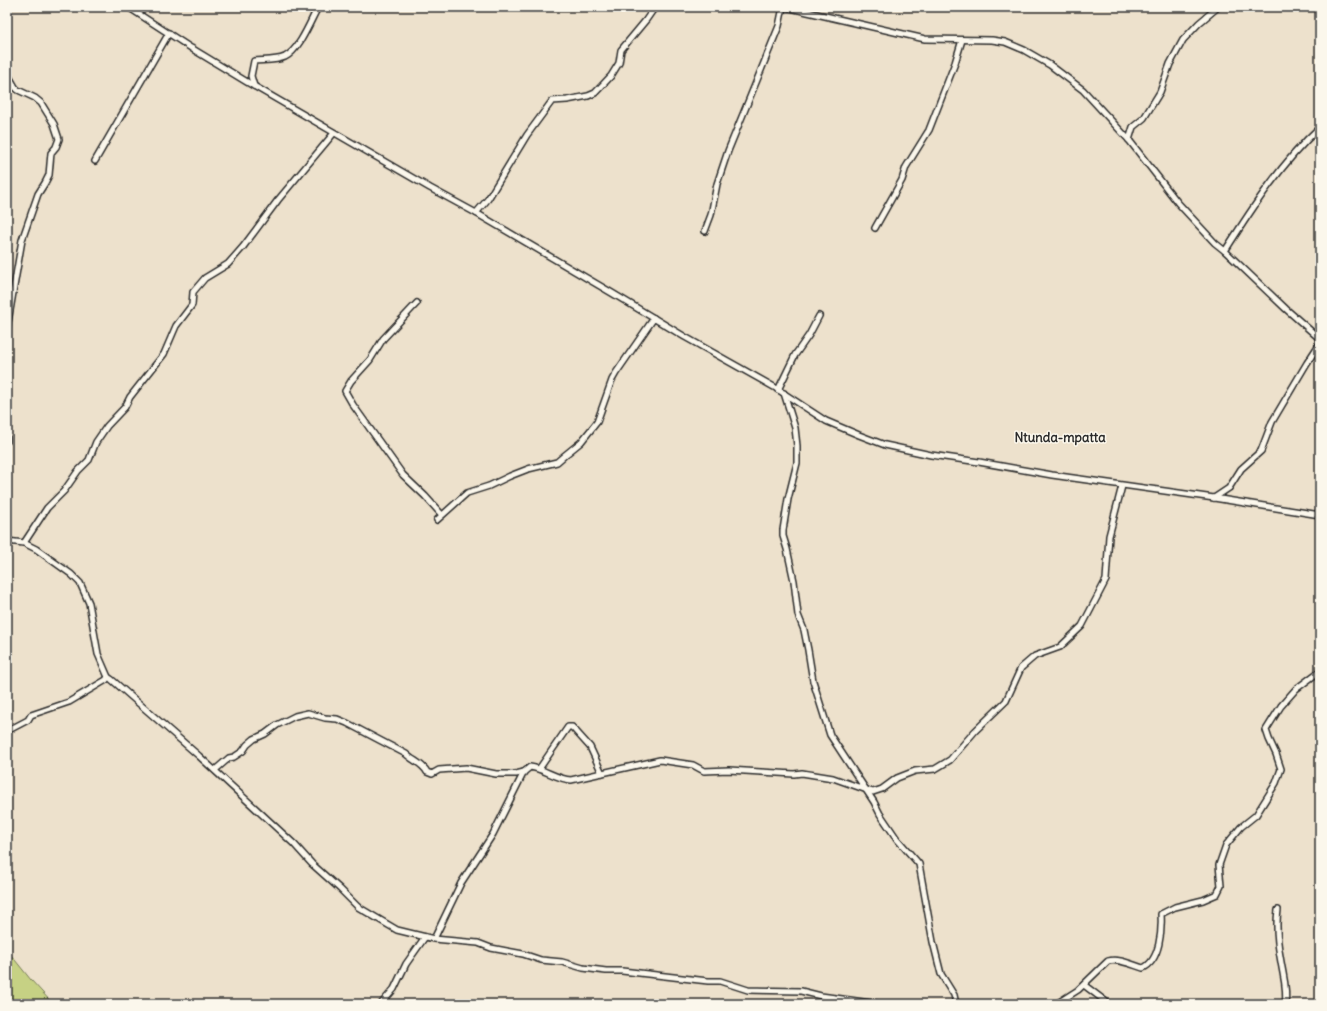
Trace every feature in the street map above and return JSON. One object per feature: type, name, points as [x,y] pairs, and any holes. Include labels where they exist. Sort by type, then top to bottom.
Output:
[{"type":"street","points":[[128,7],[254,86],[476,213],[691,341],[784,393],[826,421],[858,436],[885,445],[931,456],[979,462],[1122,486],[1214,498],[1320,515]]},
{"type":"street","points":[[254,86],[252,76],[254,61],[284,58],[293,52],[318,7]]},
{"type":"street","points":[[476,213],[488,199],[527,135],[552,101],[567,100],[588,96],[595,93],[611,76],[619,63],[621,50],[646,20],[654,7]]},
{"type":"street","points":[[706,231],[711,215],[716,184],[776,33],[783,7]]},
{"type":"street","points":[[786,7],[925,39],[992,40],[1005,42],[1024,50],[1050,65],[1083,90],[1128,140],[1178,203],[1215,243],[1320,339]]},
{"type":"street","points":[[1128,140],[1133,127],[1144,118],[1160,92],[1170,64],[1183,40],[1199,23],[1218,7]]},
{"type":"street","points":[[95,161],[169,33]]},
{"type":"street","points":[[875,228],[902,180],[910,161],[929,130],[955,63],[962,40]]},
{"type":"street","points":[[7,73],[14,87],[35,98],[41,103],[54,124],[59,139],[56,147],[51,153],[49,175],[38,194],[22,240],[7,328]]},
{"type":"street","points":[[1225,251],[1278,174],[1303,142],[1320,127]]},
{"type":"street","points":[[24,543],[47,508],[64,491],[78,471],[89,460],[96,442],[107,426],[125,407],[130,397],[164,354],[176,326],[192,305],[193,292],[205,278],[228,264],[243,247],[278,200],[334,133]]},
{"type":"street","points":[[417,303],[383,340],[370,360],[345,391],[403,475],[442,515]]},
{"type":"street","points":[[778,390],[795,355],[809,335],[819,316]]},
{"type":"street","points":[[437,520],[467,493],[489,486],[528,469],[557,462],[575,447],[597,422],[612,380],[654,318]]},
{"type":"street","points":[[1214,498],[1229,488],[1241,469],[1260,451],[1272,422],[1320,343]]},
{"type":"street","points":[[784,393],[795,428],[797,463],[788,499],[783,536],[794,581],[798,615],[804,630],[813,681],[830,734],[897,839],[919,864],[933,942],[941,974],[954,995],[956,1004]]},
{"type":"street","points":[[434,938],[461,883],[493,834],[524,772],[530,767],[540,769],[565,779],[580,778],[618,768],[665,760],[693,765],[704,771],[729,770],[810,775],[833,778],[873,792],[881,790],[896,778],[915,771],[935,769],[950,760],[975,731],[1006,700],[1014,680],[1021,668],[1035,656],[1060,647],[1082,626],[1106,580],[1109,536],[1122,486]]},
{"type":"street","points":[[7,541],[24,543],[36,549],[71,574],[80,583],[89,603],[98,654],[108,676],[215,770],[294,844],[312,864],[358,907],[397,930],[425,937],[478,943],[491,948],[523,954],[541,960],[562,962],[582,968],[606,971],[622,970],[716,980],[748,990],[801,991],[821,996],[878,1004]]},
{"type":"street","points":[[1056,1004],[1078,990],[1108,961],[1121,961],[1143,968],[1148,966],[1158,951],[1162,926],[1161,914],[1174,907],[1203,900],[1217,894],[1221,886],[1219,865],[1226,845],[1241,827],[1256,815],[1276,783],[1281,769],[1266,730],[1281,706],[1296,689],[1320,671]]},
{"type":"street","points":[[7,731],[28,720],[31,715],[69,702],[106,680],[108,676]]},
{"type":"street","points":[[215,770],[229,758],[234,757],[243,751],[254,739],[295,716],[308,713],[325,718],[337,719],[347,723],[406,754],[412,760],[425,766],[429,773],[435,773],[439,770],[466,768],[496,774],[516,774],[524,772]]},
{"type":"street","points":[[540,769],[568,727],[572,727],[590,747],[602,773]]},
{"type":"street","points":[[1278,910],[1278,941],[1285,986],[1285,1004]]},
{"type":"street","points":[[381,1004],[394,990],[406,964],[425,937]]},
{"type":"street","points":[[1084,985],[1109,1004]]},
{"type":"green space","points":[[7,950],[31,980],[53,1004],[7,1004]]},
{"type":"district","name":"Ntunda-mpatta","points":[[1060,437]]}]
